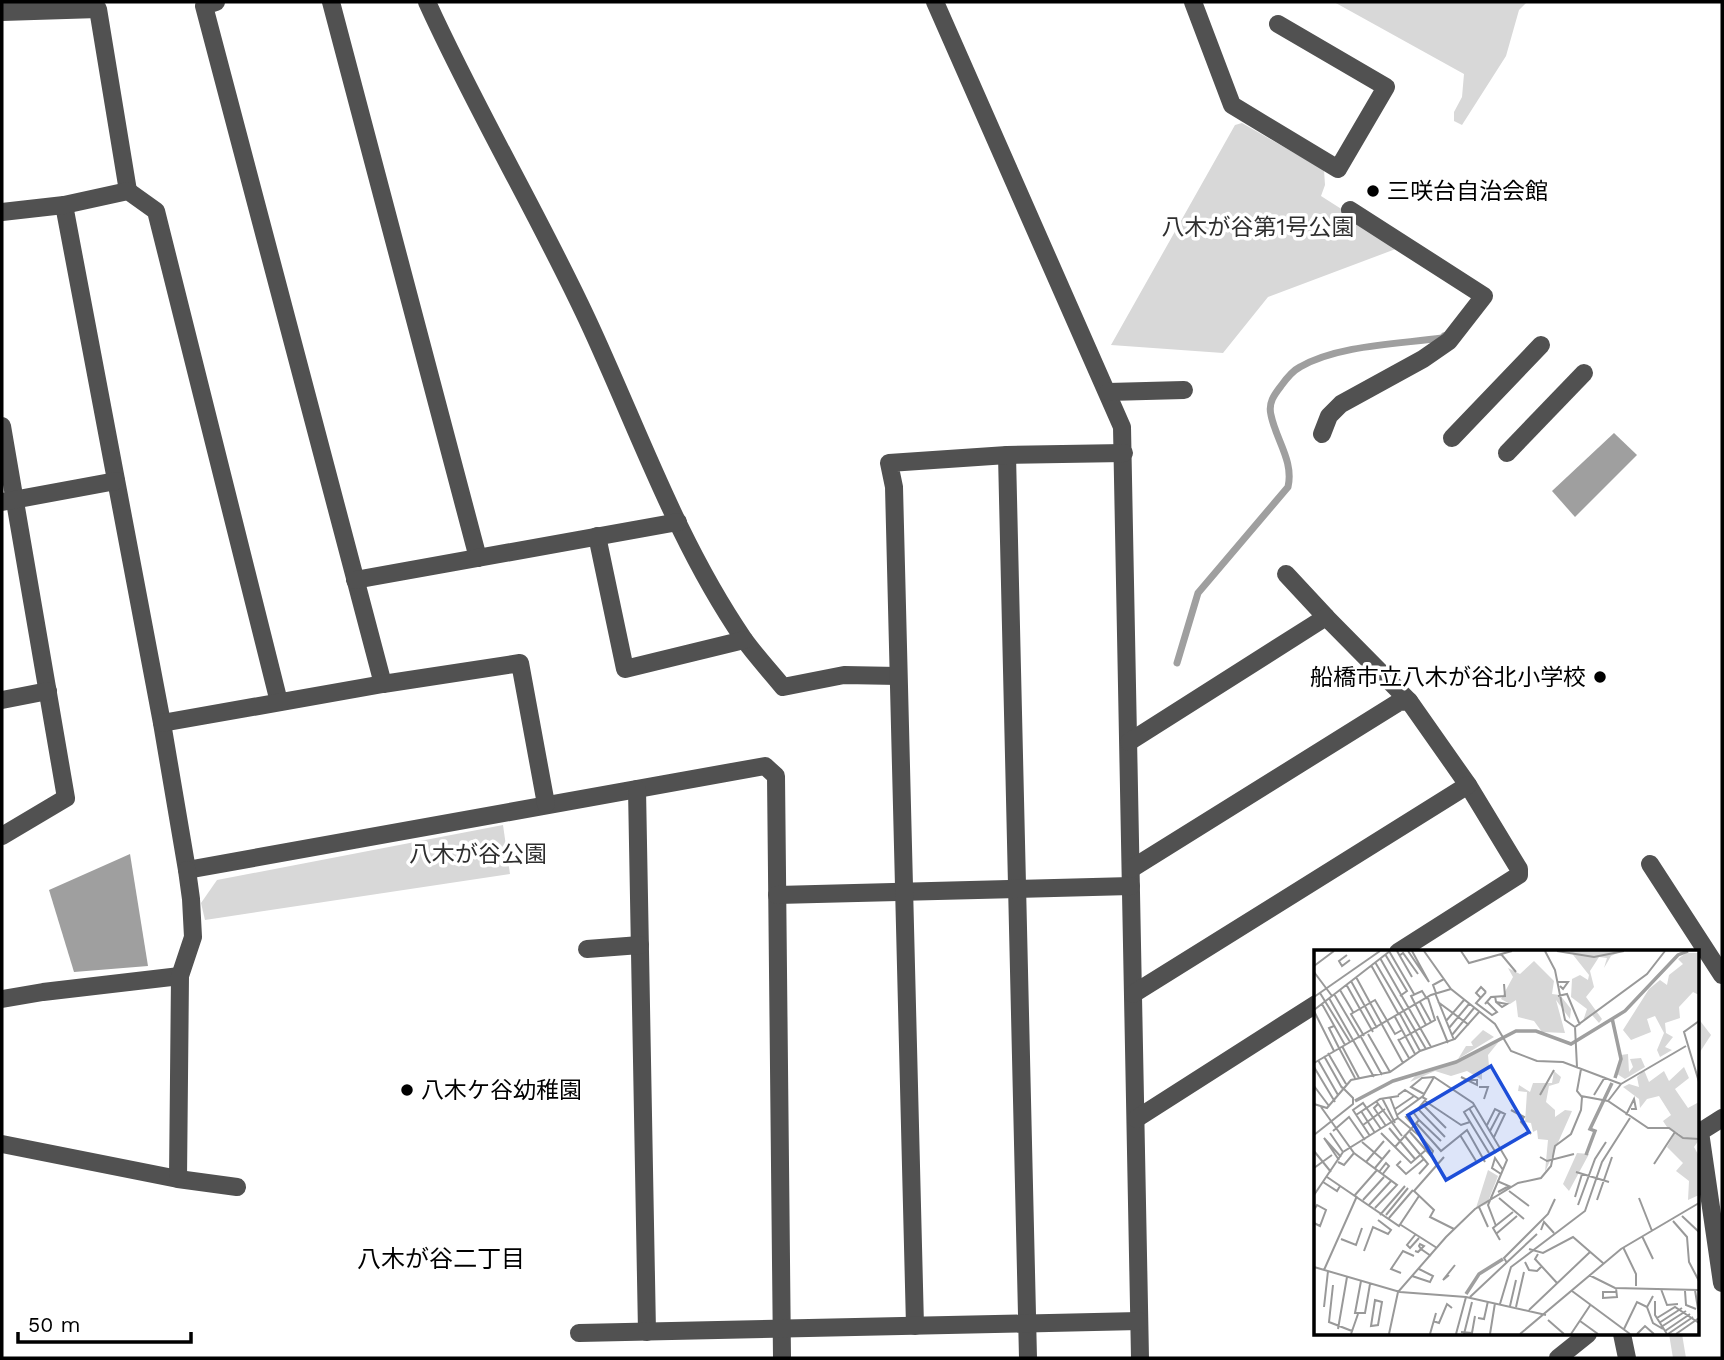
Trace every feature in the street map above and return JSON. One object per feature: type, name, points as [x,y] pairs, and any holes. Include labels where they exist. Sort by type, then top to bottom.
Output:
[{"type":"street","points":[[216,2],[204,6],[383,684]]},
{"type":"street","points":[[331,2],[478,558]]},
{"type":"street","points":[[428,2],[446,43],[542,226],[678,522],[712,589],[744,639],[783,687],[844,675],[898,676]]},
{"type":"street","points":[[935,2],[1122,427],[1140,1358]]},
{"type":"street","points":[[1193,2],[1232,105],[1338,169],[1387,87],[1278,24]]},
{"type":"street","points":[[13,8],[97,9],[128,191],[156,211],[279,702]]},
{"type":"street","points":[[2,212],[64,205],[128,191]]},
{"type":"street","points":[[64,205],[162,723],[191,899],[193,937],[180,976],[178,1179]]},
{"type":"street","points":[[1322,434],[1329,416],[1340,404],[1423,359],[1449,341],[1484,296],[1350,210]]},
{"type":"street","points":[[1452,438],[1541,345]]},
{"type":"street","points":[[1507,453],[1584,373]]},
{"type":"street","points":[[1108,392],[1184,390]]},
{"type":"street","points":[[2,426],[9,500],[48,691],[66,798],[2,836]]},
{"type":"street","points":[[915,1326],[894,487],[889,463],[1124,453]]},
{"type":"street","points":[[1007,456],[1028,1358]]},
{"type":"street","points":[[9,500],[116,481]]},
{"type":"street","points":[[355,580],[678,522]]},
{"type":"street","points":[[597,536],[625,669],[744,639]]},
{"type":"street","points":[[1286,574],[1409,701],[1468,785],[1519,869],[1519,875],[1401,950]]},
{"type":"street","points":[[1129,743],[1326,617]]},
{"type":"street","points":[[162,723],[520,663],[546,804]]},
{"type":"street","points":[[2,700],[48,691]]},
{"type":"street","points":[[777,895],[1017,889],[1131,877],[1399,702],[1409,701]]},
{"type":"street","points":[[187,870],[765,766],[776,776],[782,1358]]},
{"type":"street","points":[[1133,994],[1468,785]]},
{"type":"street","points":[[638,789],[647,1332]]},
{"type":"street","points":[[1650,864],[1722,975]]},
{"type":"street","points":[[587,949],[640,945]]},
{"type":"street","points":[[2,999],[180,976]]},
{"type":"street","points":[[1136,1119],[1314,1005]]},
{"type":"street","points":[[1722,1118],[1700,1132],[1722,1283]]},
{"type":"street","points":[[2,1144],[178,1179],[237,1187]]},
{"type":"street","points":[[579,1333],[1139,1321]]},
{"type":"street","points":[[1558,1358],[1586,1336]]},
{"type":"street","points":[[1622,1336],[1627,1358]]},
{"type":"green space","points":[[1334,2],[1527,2],[1519,10],[1506,56],[1462,125],[1454,121],[1454,112],[1462,97],[1464,74]]},
{"type":"green space","name":"八木が谷第1号公園","points":[[1242,123],[1324,170],[1325,185],[1321,196],[1401,247],[1268,297],[1223,353],[1111,345],[1235,125]]},
{"type":"green space","name":"八木が谷公園","points":[[503,825],[510,874],[205,920],[201,903],[217,880]]},
{"type":"green space","points":[[1700,1021],[1711,1035],[1700,1052]]},
{"type":"green space","points":[[1669,1336],[1682,1336],[1686,1358],[1673,1358]]},
{"type":"shaded area","points":[[1614,433],[1637,455],[1575,517],[1552,491]]},
{"type":"shaded area","points":[[130,854],[148,966],[74,972],[49,890]]},
{"type":"waterway","points":[[1177,663],[1198,593],[1288,487],[1287,459],[1270,411],[1274,396],[1287,378],[1300,367],[1332,354],[1444,336]]},
{"type":"place","name":"三咲台自治会館","points":[[1373,191]]},
{"type":"place","name":"船橋市立八木が谷北小学校","points":[[1600,677]]},
{"type":"place","name":"八木ケ谷幼稚園","points":[[407,1090]]},
{"type":"district","name":"八木が谷二丁目","points":[[441,1259]]}]
